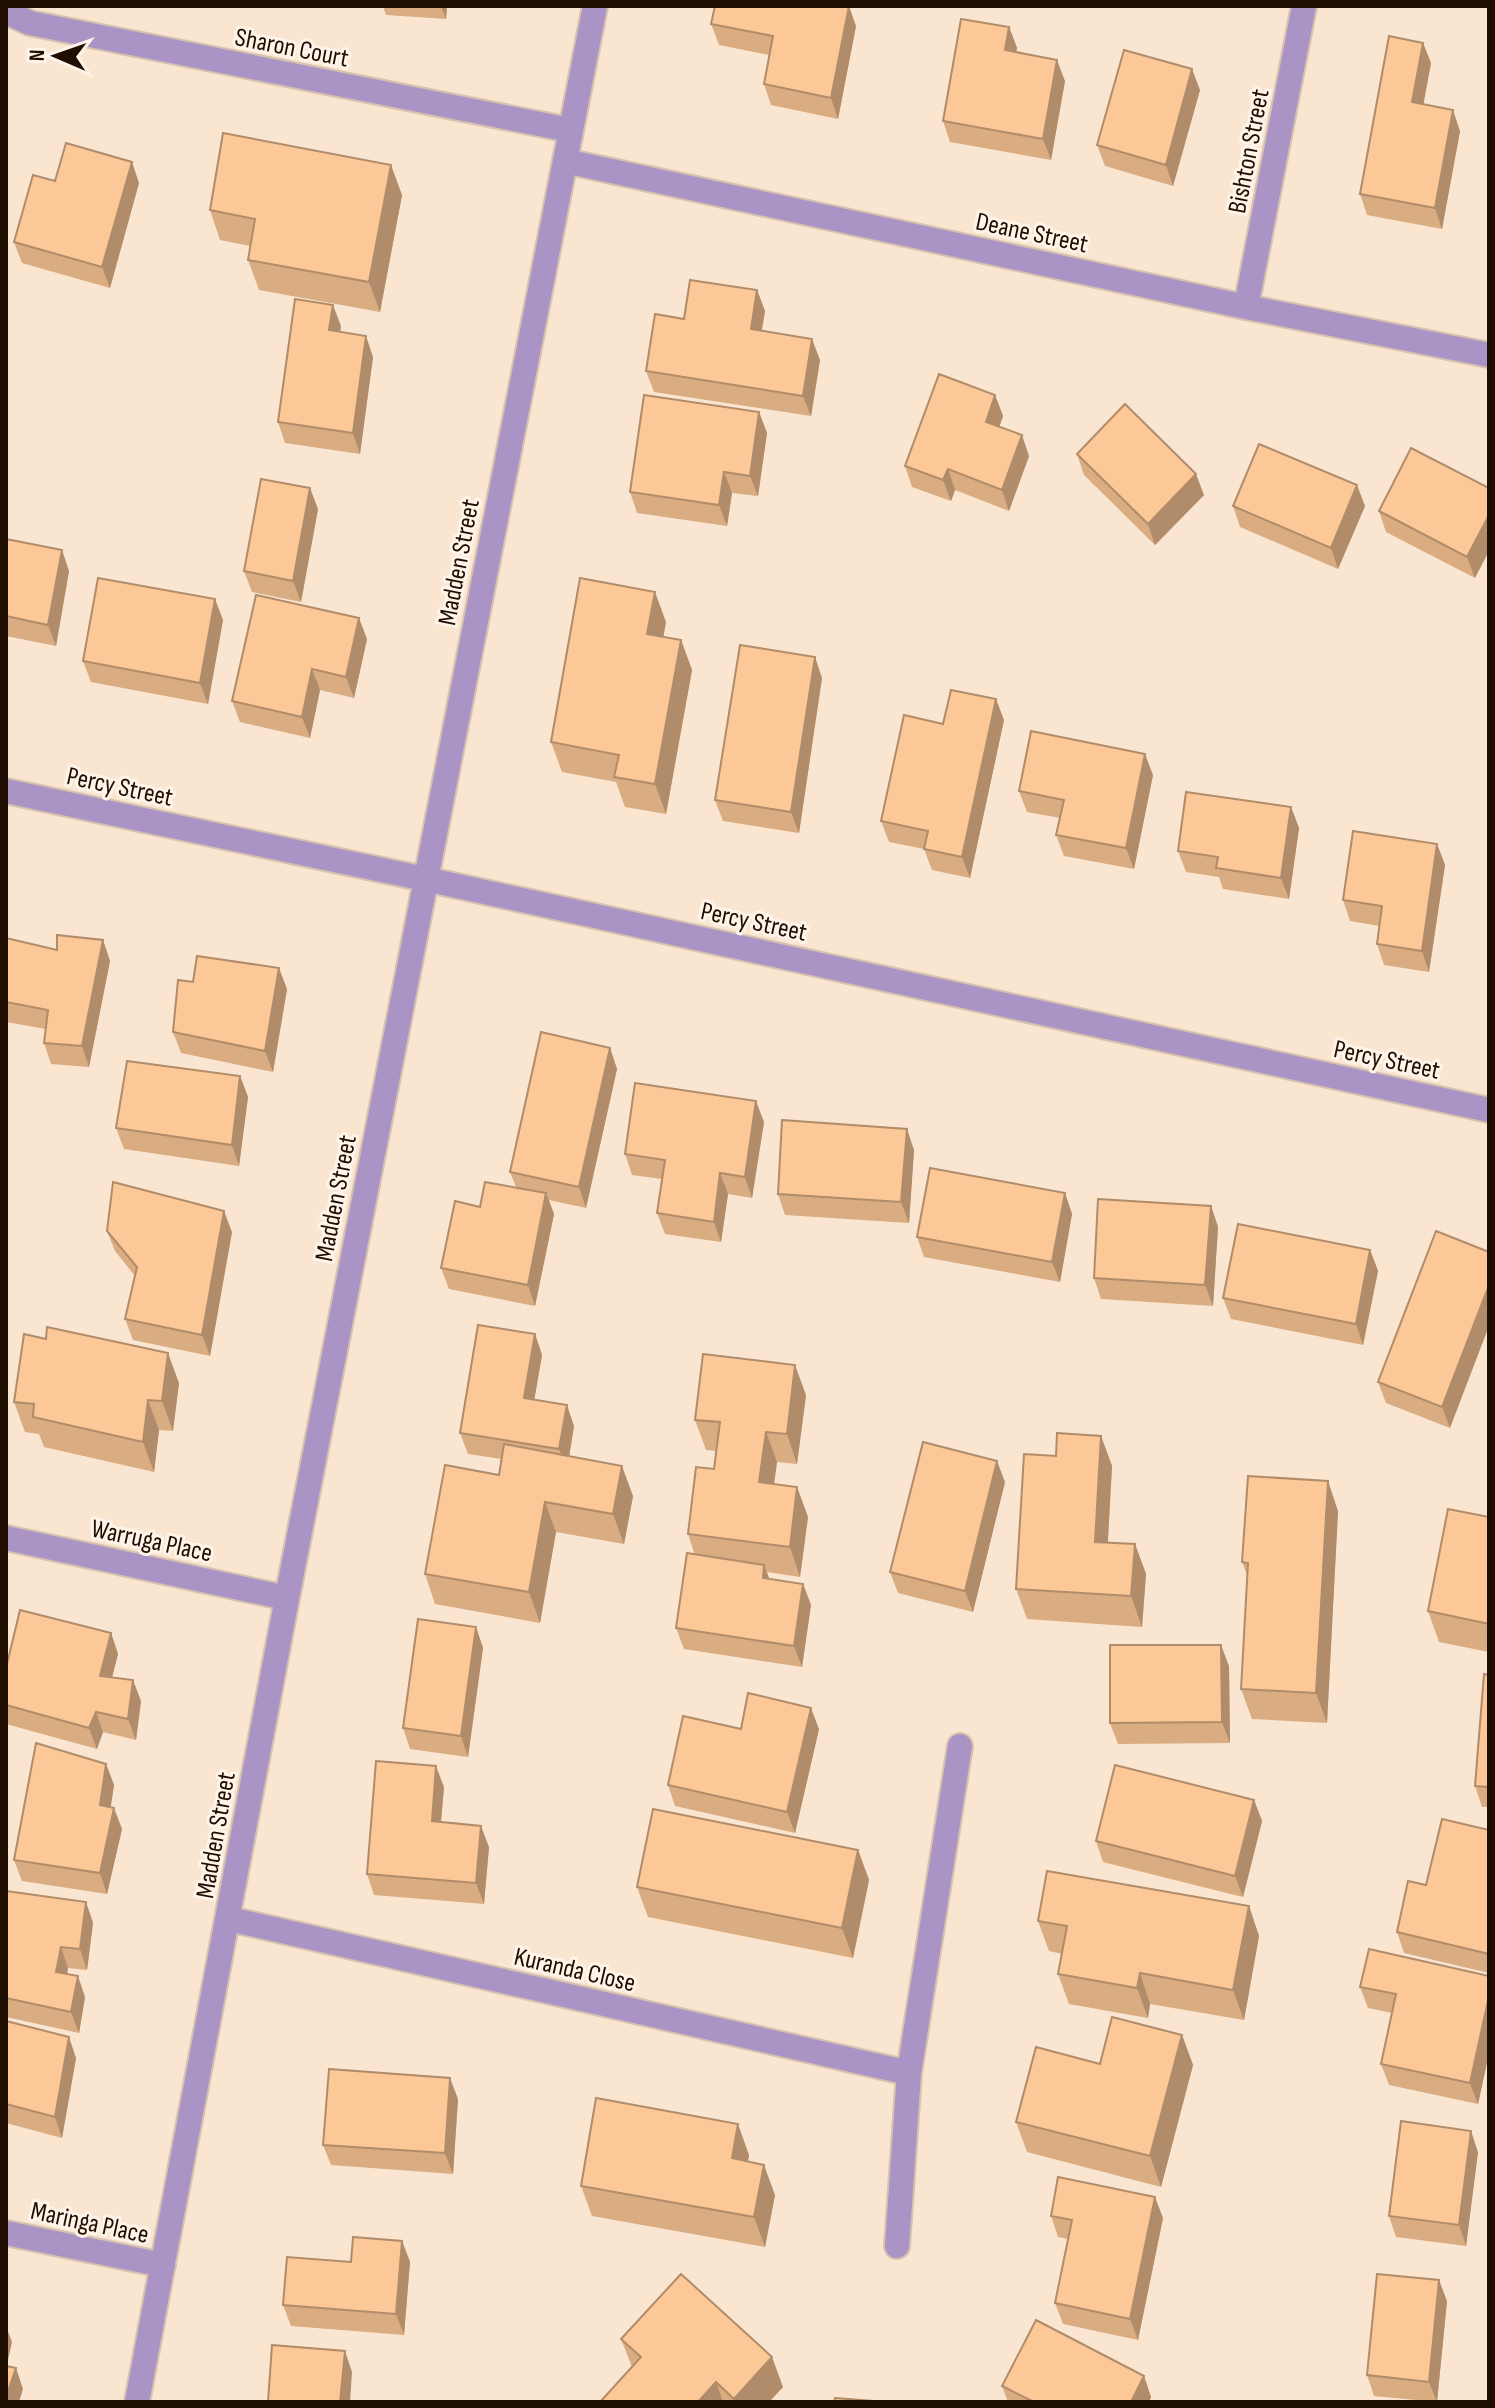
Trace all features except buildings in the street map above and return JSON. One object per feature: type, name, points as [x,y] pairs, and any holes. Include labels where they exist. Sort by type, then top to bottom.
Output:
[{"type":"street","name":"Madden Street","points":[[137,2402],[287,1598],[595,6]]},
{"type":"street","name":"Bishton Street","points":[[1246,307],[1304,6]]},
{"type":"street","name":"Sharon Court","points":[[6,12],[30,23],[570,130]]},
{"type":"street","name":"Deane Street","points":[[565,161],[1246,307],[1489,355]]},
{"type":"street","name":"Percy Street","points":[[6,791],[1489,1110]]},
{"type":"street","name":"Warruga Place","points":[[6,1538],[287,1598]]},
{"type":"street","points":[[897,2246],[909,2073],[960,1746]]},
{"type":"street","name":"Kuranda Close","points":[[229,1919],[909,2073]]},
{"type":"street","name":"Maringa Place","points":[[6,2233],[163,2265]]}]
